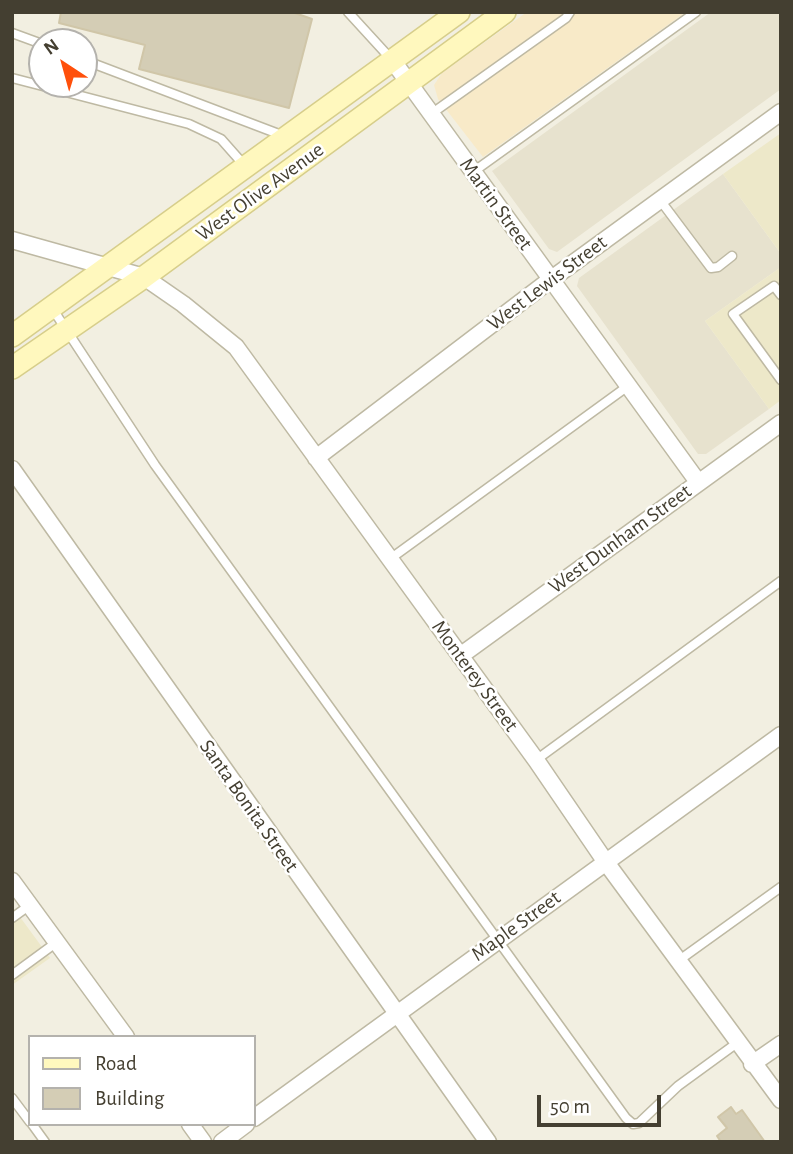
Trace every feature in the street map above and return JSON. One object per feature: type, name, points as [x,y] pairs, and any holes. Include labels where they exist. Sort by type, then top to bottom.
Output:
[{"type":"main road","name":"West Olive Avenue","points":[[12,336],[459,12]]},
{"type":"main road","name":"West Olive Avenue","points":[[12,368],[144,276],[505,12]]},
{"type":"street","name":"Martin Street","points":[[393,61],[698,482]]},
{"type":"street","name":"West Lewis Street","points":[[316,458],[550,279],[781,112]]},
{"type":"street","points":[[12,240],[144,276]]},
{"type":"street","name":"Monterey Street","points":[[144,276],[236,347],[536,760],[605,861],[781,1100]]},
{"type":"street","name":"West Dunham Street","points":[[460,656],[781,423]]},
{"type":"street","name":"Santa Bonita Street","points":[[12,469],[488,1142]]},
{"type":"street","name":"Maple Street","points":[[256,1117],[781,735]]},
{"type":"street","points":[[12,881],[125,1035]]},
{"type":"street","points":[[752,1064],[781,1044]]},
{"type":"street","points":[[191,1126],[203,1142]]},
{"type":"street","points":[[222,1142],[243,1126]]},
{"type":"lane","points":[[348,12],[393,61]]},
{"type":"lane","points":[[431,114],[566,18],[570,12]]},
{"type":"lane","points":[[473,172],[696,12]]},
{"type":"lane","points":[[98,65],[288,137]]},
{"type":"lane","points":[[12,78],[189,124],[221,139],[246,167]]},
{"type":"lane","points":[[660,200],[711,268],[718,267],[732,256]]},
{"type":"lane","points":[[781,295],[774,286],[733,313],[781,380]]},
{"type":"lane","points":[[52,308],[155,466],[626,1118],[633,1124],[639,1123],[678,1086],[737,1043]]},
{"type":"lane","points":[[390,559],[628,385]]},
{"type":"lane","points":[[536,760],[781,581]]},
{"type":"lane","points":[[678,961],[781,887]]},
{"type":"lane","points":[[12,918],[30,905]]},
{"type":"lane","points":[[12,975],[57,942]]},
{"type":"lane","points":[[12,1098],[28,1119]]},
{"type":"lane","points":[[33,1126],[45,1142]]},
{"type":"shaded area","points":[[527,12],[686,12],[483,157],[438,99],[434,85],[442,73]]},
{"type":"shaded area","points":[[711,12],[781,12],[781,89],[557,252],[549,249],[492,171]]},
{"type":"shaded area","points":[[781,133],[781,254],[723,174]]},
{"type":"shaded area","points":[[723,174],[781,254],[781,267],[705,321],[769,409],[706,454],[698,454],[577,286],[579,278]]},
{"type":"shaded area","points":[[781,267],[781,400],[769,409],[705,321]]},
{"type":"shaded area","points":[[12,906],[50,958],[12,985]]},
{"type":"building","points":[[61,12],[292,12],[312,19],[289,108],[139,69],[145,45],[98,33],[98,28],[79,28],[59,23]]},
{"type":"building","points":[[731,1107],[736,1114],[742,1110],[765,1142],[721,1142],[717,1136],[727,1128],[718,1117]]}]
